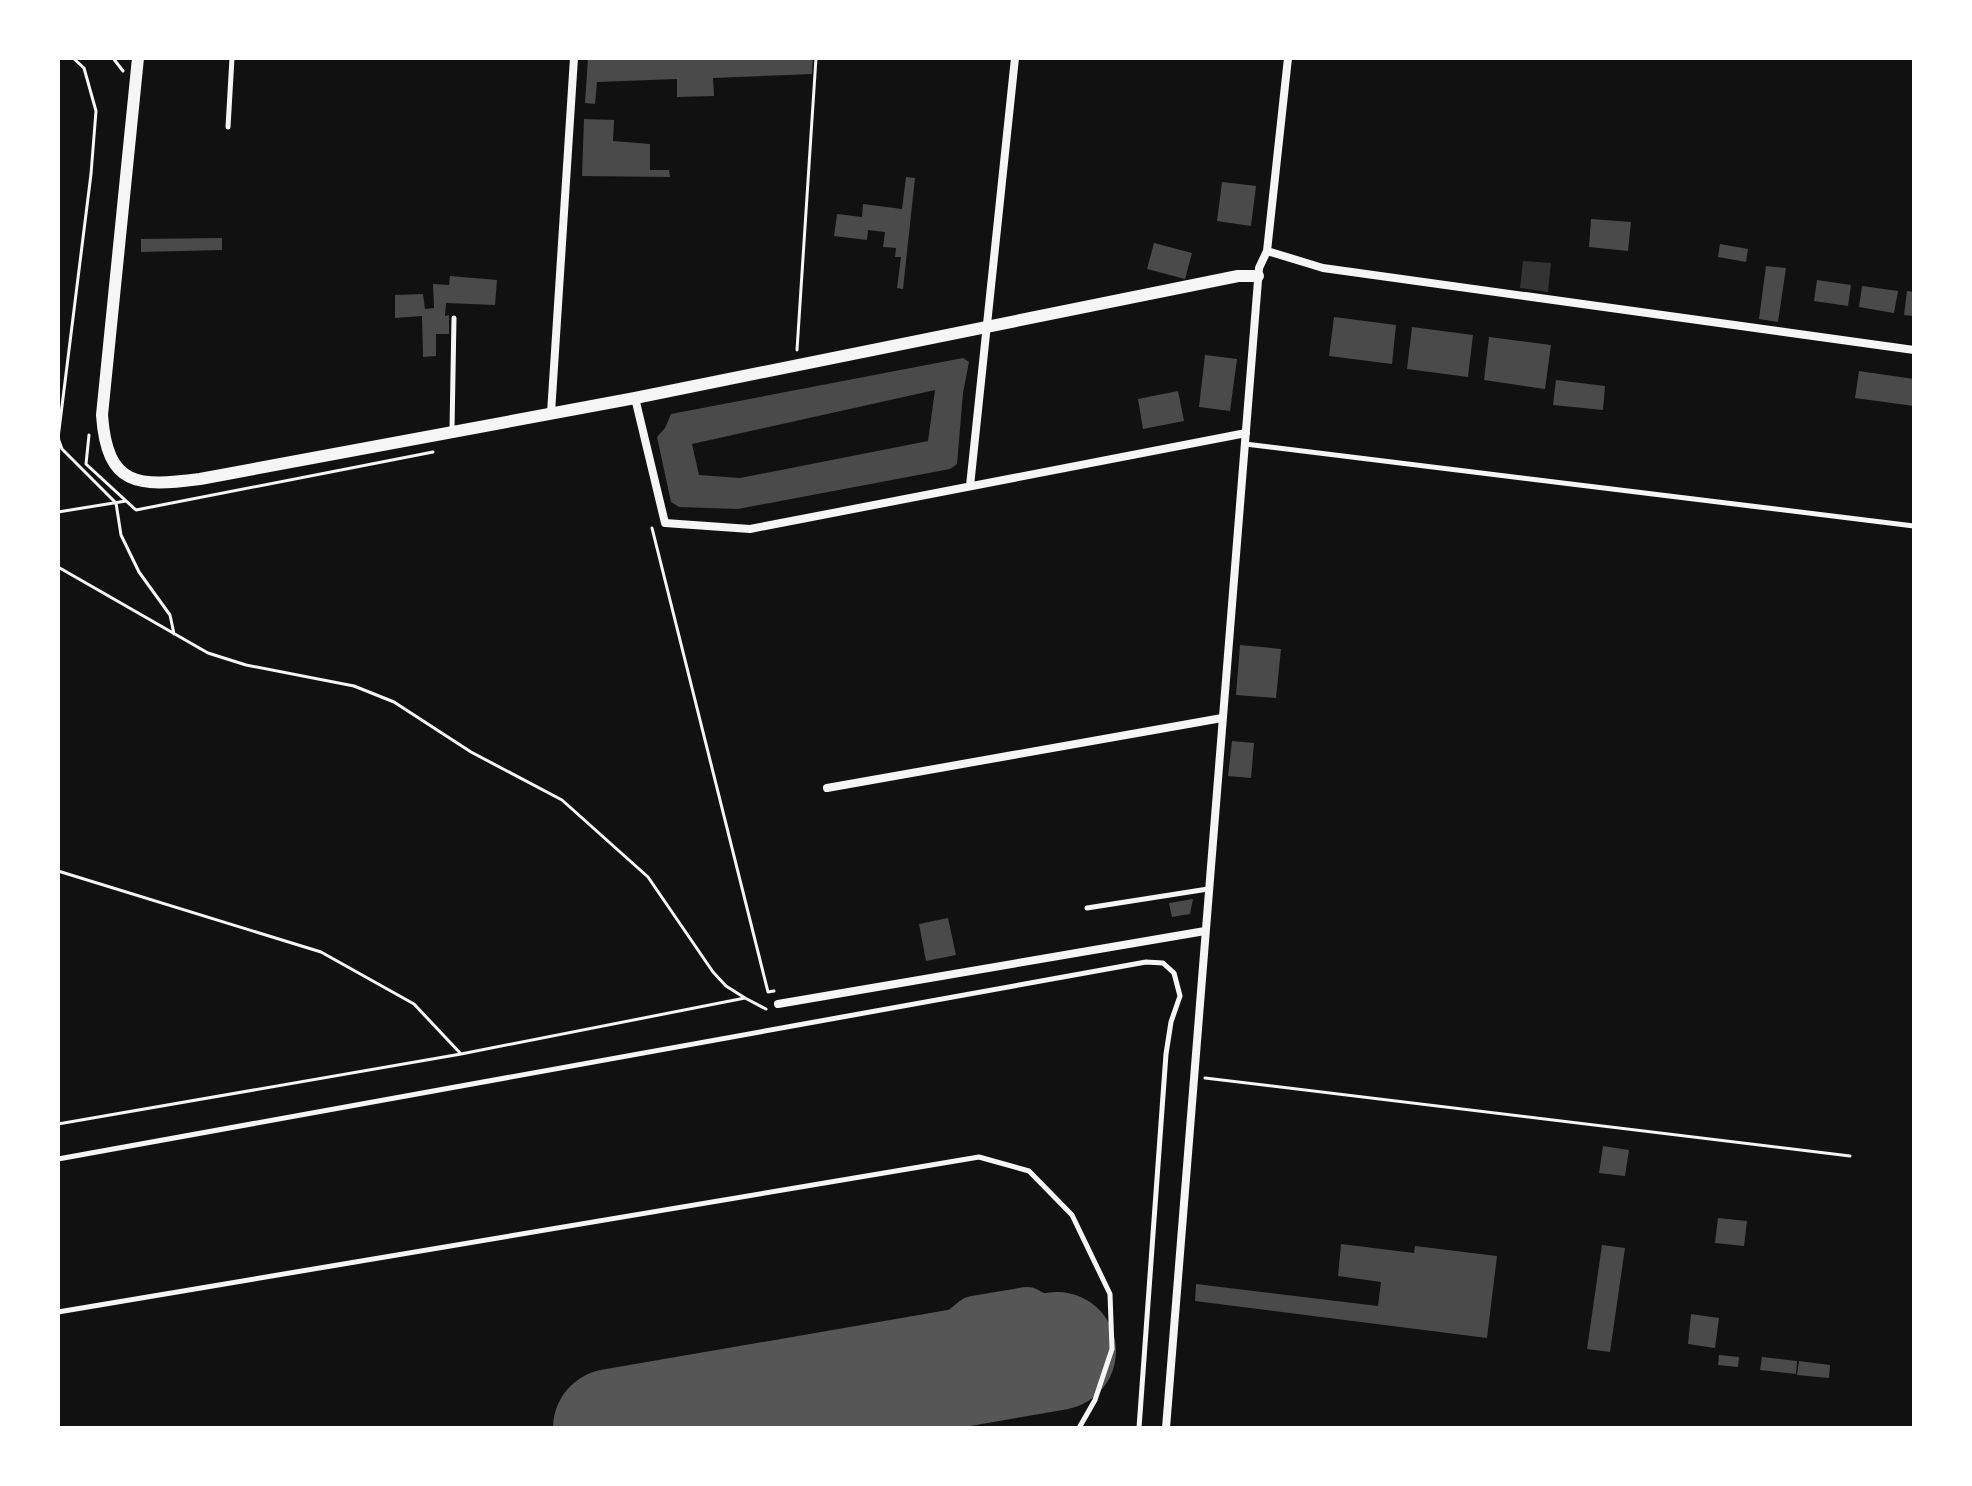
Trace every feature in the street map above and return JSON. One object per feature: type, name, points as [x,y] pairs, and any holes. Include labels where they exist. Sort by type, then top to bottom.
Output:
[{"type":"street","points":[[138,58],[102,415],[111,460],[137,480],[175,482],[452,433],[1238,276],[1258,276]]},
{"type":"street","points":[[551,413],[574,58]]},
{"type":"street","points":[[970,486],[1015,58]]},
{"type":"street","points":[[1166,1428],[1258,276],[1267,251],[1288,58]]},
{"type":"street","points":[[1267,251],[1323,268],[1914,350]]},
{"type":"street","points":[[635,398],[665,523],[750,529],[1246,433]]},
{"type":"street","points":[[827,788],[1222,718]]},
{"type":"street","points":[[778,1004],[1205,931]]},
{"type":"lane","points":[[228,127],[232,58]]},
{"type":"lane","points":[[452,433],[454,318]]},
{"type":"lane","points":[[1245,444],[1914,526]]},
{"type":"lane","points":[[1087,908],[1209,889]]},
{"type":"lane","points":[[58,1159],[1146,962],[1163,963],[1174,973],[1180,996],[1171,1022],[1166,1054],[1139,1428]]},
{"type":"lane","points":[[58,1312],[979,1157],[1029,1171],[1072,1215],[1110,1294],[1112,1349],[1095,1400],[1079,1428]]},
{"type":"path","points":[[113,58],[126,75]]},
{"type":"path","points":[[796,364],[816,58]]},
{"type":"path","points":[[89,433],[86,464],[136,510],[441,451]]},
{"type":"path","points":[[58,512],[126,501]]},
{"type":"path","points":[[649,516],[768,992],[775,991],[778,1004]]},
{"type":"path","points":[[58,567],[208,653],[246,665],[354,686],[394,702],[471,752],[562,800],[648,877],[713,972],[726,986],[768,1010]]},
{"type":"path","points":[[58,871],[321,952],[414,1004],[461,1054]]},
{"type":"path","points":[[58,1124],[461,1054],[745,998]]},
{"type":"path","points":[[1193,1077],[1850,1156]]},
{"type":"shaded area","points":[[1523,261],[1551,263],[1548,292],[1520,288]]},
{"type":"building","points":[[588,58],[813,58],[812,74],[713,78],[714,96],[677,97],[677,79],[597,82],[595,104],[585,103]]},
{"type":"building","points":[[584,119],[614,120],[613,141],[650,144],[650,170],[669,170],[670,177],[582,176]]},
{"type":"building","points":[[906,177],[915,178],[903,289],[897,288],[901,257],[895,257],[896,248],[883,247],[885,232],[868,230],[867,240],[834,236],[837,214],[862,217],[863,204],[902,209]]},
{"type":"building","points":[[1222,182],[1256,186],[1251,226],[1217,221]]},
{"type":"building","points":[[1591,219],[1631,222],[1628,251],[1589,247]]},
{"type":"building","points":[[222,238],[222,250],[141,252],[141,239]]},
{"type":"building","points":[[1154,243],[1192,253],[1185,279],[1147,269]]},
{"type":"building","points":[[1720,244],[1748,249],[1746,262],[1718,257]]},
{"type":"building","points":[[1766,266],[1786,268],[1778,322],[1759,319]]},
{"type":"building","points":[[450,276],[497,280],[495,305],[446,303],[449,334],[436,334],[436,356],[423,357],[422,316],[395,318],[395,295],[423,294],[425,309],[434,308],[433,284],[449,285]]},
{"type":"building","points":[[1817,280],[1851,285],[1848,306],[1814,301]]},
{"type":"building","points":[[1862,286],[1898,291],[1894,313],[1859,307]]},
{"type":"building","points":[[1907,291],[1914,292],[1914,316],[1904,315]]},
{"type":"building","points":[[1334,317],[1396,325],[1392,364],[1329,356]]},
{"type":"building","points":[[1412,327],[1473,335],[1468,377],[1407,369]]},
{"type":"building","points":[[1489,337],[1551,345],[1545,389],[1484,380]]},
{"type":"building","points":[[1205,355],[1237,359],[1230,411],[1199,407]]},
{"type":"building","points":[[963,358],[969,362],[957,464],[950,469],[738,509],[679,507],[671,502],[657,437],[671,414]],"holes":[[[935,390],[928,441],[740,478],[699,475],[692,444]]]},
{"type":"building","points":[[1859,371],[1914,379],[1914,406],[1855,398]]},
{"type":"building","points":[[1556,380],[1605,386],[1603,410],[1553,405]]},
{"type":"building","points":[[1178,391],[1184,421],[1143,429],[1138,399]]},
{"type":"building","points":[[1240,645],[1281,649],[1276,698],[1236,695]]},
{"type":"building","points":[[1232,741],[1254,743],[1251,778],[1228,776]]},
{"type":"building","points":[[1193,899],[1190,914],[1172,917],[1169,903]]},
{"type":"building","points":[[948,918],[956,955],[926,961],[919,924]]},
{"type":"building","points":[[1603,1146],[1629,1150],[1625,1176],[1599,1173]]},
{"type":"building","points":[[1718,1218],[1747,1221],[1744,1246],[1715,1243]]},
{"type":"building","points":[[1341,1244],[1414,1253],[1415,1246],[1497,1256],[1487,1338],[1195,1301],[1196,1284],[1378,1306],[1381,1282],[1338,1276]]},
{"type":"building","points":[[1602,1245],[1625,1248],[1610,1352],[1587,1349]]},
{"type":"building","points":[[1691,1314],[1719,1318],[1715,1348],[1688,1344]]},
{"type":"building","points":[[1719,1355],[1739,1357],[1738,1367],[1718,1365]]},
{"type":"building","points":[[1762,1357],[1797,1361],[1796,1374],[1760,1370]]},
{"type":"building","points":[[1799,1361],[1830,1365],[1829,1378],[1797,1375]]},
{"type":"taxiway","points":[[1027,1310],[1045,1323],[1053,1340],[1049,1358],[1035,1373],[1015,1377],[954,1366],[900,1375],[918,1365],[974,1319],[1027,1310]]},
{"type":"runway","points":[[612,1428],[1057,1351]]}]
